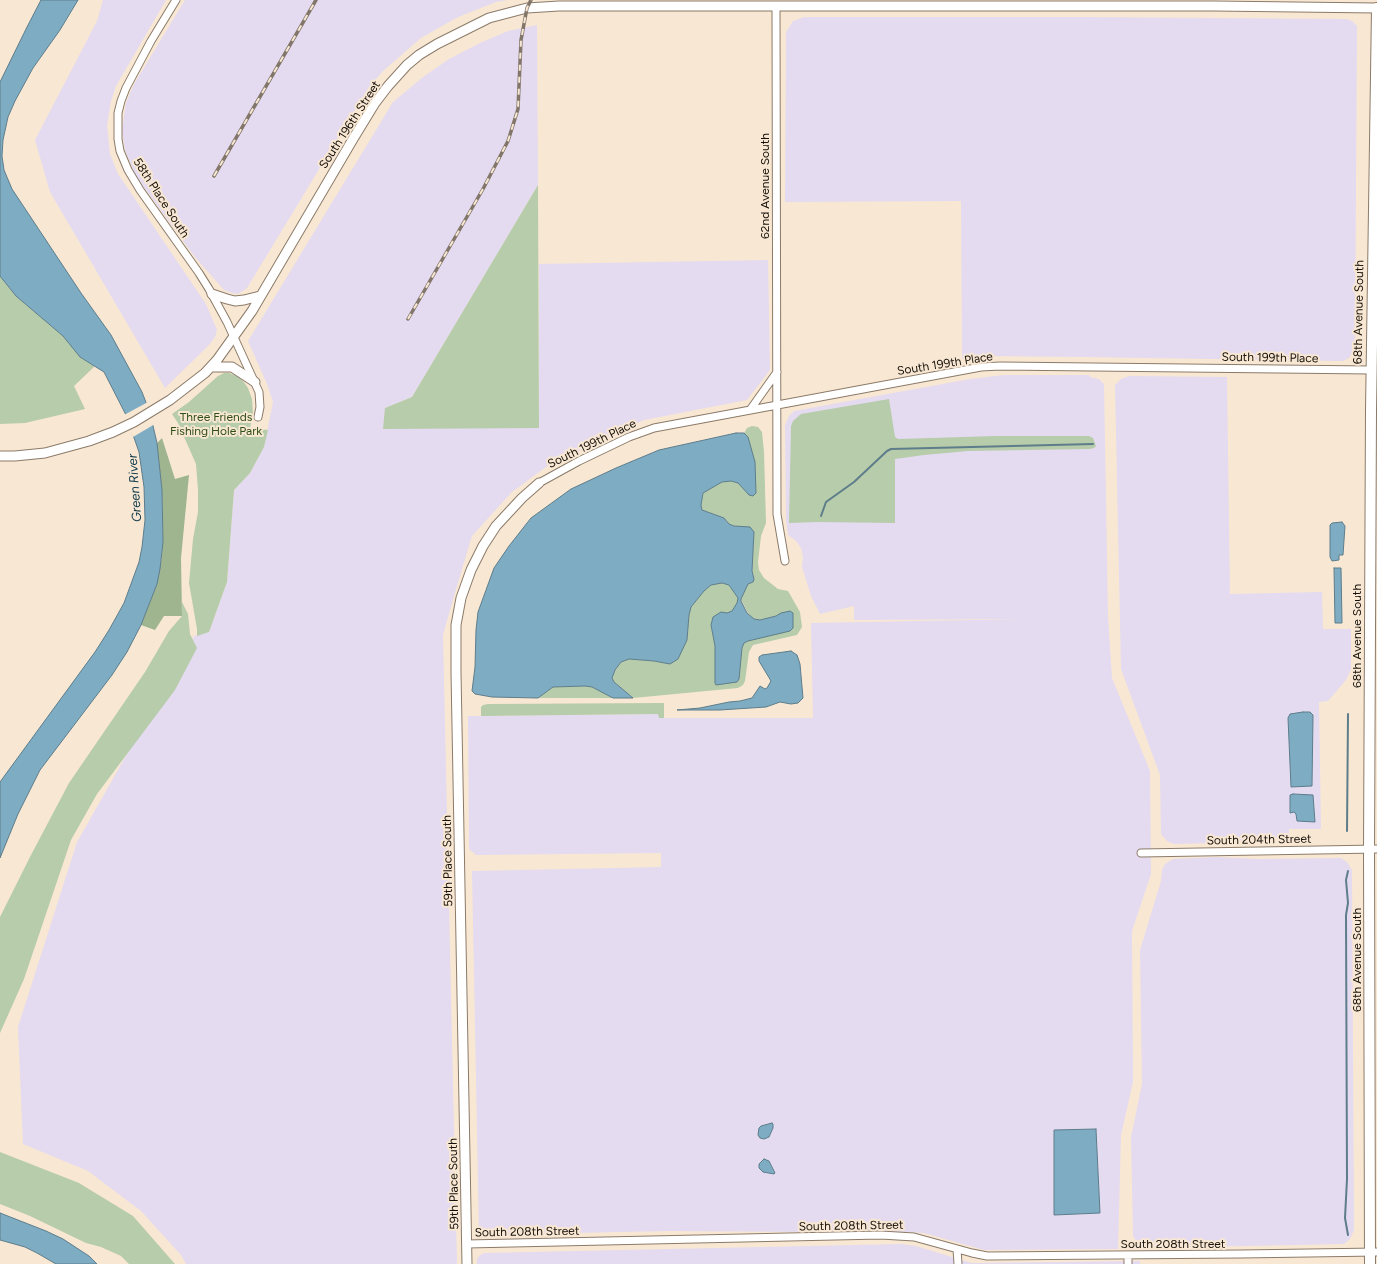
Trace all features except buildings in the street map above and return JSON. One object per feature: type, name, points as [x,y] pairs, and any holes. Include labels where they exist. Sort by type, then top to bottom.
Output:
[{"type":"main road","name":"South 196th Street","points":[[0,456],[15,456],[45,452],[71,446],[114,432],[134,422],[170,400],[211,366],[234,337],[260,296],[353,139],[388,86],[407,65],[437,44],[489,18],[527,8],[559,6],[776,3],[1214,3],[1377,8]]},
{"type":"main road","name":"68th Avenue South","points":[[1370,1264],[1374,1252],[1371,370],[1377,8]]},
{"type":"main road","points":[[212,294],[227,300],[235,301],[260,296]]},
{"type":"main road","points":[[211,366],[232,367],[255,382]]},
{"type":"main road","name":"59th Place South","points":[[468,1264],[455,650],[456,625],[461,598],[471,570],[483,546],[496,526],[522,498],[539,483]]},
{"type":"street","name":"58th Place South","points":[[176,0],[151,41],[126,88],[118,114],[118,139],[123,161],[140,190],[199,273],[212,294],[234,337],[255,382],[260,398],[258,416]]},
{"type":"street","name":"62nd Avenue South","points":[[776,3],[778,372],[777,514],[786,561]]},
{"type":"street","name":"South 199th Place","points":[[539,483],[579,460],[629,437],[654,428],[982,367],[1371,370]]},
{"type":"street","points":[[750,410],[778,372]]},
{"type":"street","name":"South 204th Street","points":[[1141,852],[1373,848]]},
{"type":"street","name":"South 208th Street","points":[[467,1244],[881,1235],[914,1237],[987,1256],[1374,1252]]},
{"type":"street","points":[[957,1249],[958,1264]]},
{"type":"street","points":[[1128,1255],[1128,1264]]},
{"type":"shaded area","points":[[103,0],[166,0],[116,86],[111,101],[107,125],[110,154],[118,174],[206,304],[217,330],[215,337],[209,345],[165,388],[50,192],[35,140],[97,21]]},
{"type":"shaded area","points":[[185,0],[508,0],[496,2],[458,17],[421,38],[383,71],[369,87],[247,288],[238,294],[224,290],[194,256],[135,175],[125,150],[122,130],[126,103],[134,84]]},
{"type":"shaded area","points":[[804,17],[1084,17],[1347,19],[1352,21],[1357,26],[1355,346],[1349,358],[1343,361],[981,356],[962,359],[961,201],[785,202],[786,32],[793,21]]},
{"type":"shaded area","points":[[537,25],[538,185],[412,397],[385,408],[539,428],[539,264],[768,260],[770,370],[747,400],[644,420],[546,467],[512,492],[472,536],[443,635],[457,1264],[186,1264],[181,1255],[141,1211],[88,1171],[23,1144],[18,1027],[77,842],[194,636],[209,632],[227,582],[234,490],[250,473],[264,447],[273,402],[267,384],[248,341],[393,102],[423,77],[449,59],[508,31]]},
{"type":"shaded area","points":[[1004,375],[1089,375],[1090,377],[1099,379],[1104,384],[1108,617],[1112,678],[1150,771],[1151,874],[1132,931],[1133,1082],[1121,1135],[1118,1249],[984,1250],[924,1233],[864,1230],[810,1232],[668,1231],[479,1235],[472,871],[661,867],[661,853],[476,855],[469,849],[468,716],[659,714],[659,718],[813,718],[811,623],[1025,619],[854,620],[854,606],[820,614],[811,596],[802,567],[803,558],[801,548],[796,541],[788,535],[786,520],[785,425],[789,416],[794,411],[970,379]]},
{"type":"shaded area","points":[[1129,376],[1227,377],[1230,594],[1322,592],[1323,629],[1351,629],[1351,669],[1346,680],[1328,701],[1319,702],[1321,829],[1289,829],[1289,837],[1215,843],[1174,844],[1167,841],[1161,834],[1160,775],[1121,669],[1115,385],[1121,379]]},
{"type":"shaded area","points":[[1216,857],[1257,859],[1341,858],[1347,862],[1352,870],[1354,1230],[1350,1239],[1344,1244],[1148,1248],[1138,1244],[1133,1236],[1131,1137],[1142,1084],[1140,950],[1161,881],[1162,870],[1165,864],[1173,859]]},
{"type":"shaded area","points":[[901,1244],[916,1246],[972,1263],[1140,1261],[1140,1264],[477,1264],[477,1259],[484,1253]]},
{"type":"green space","points":[[538,185],[539,428],[383,429],[385,408],[412,397]]},
{"type":"green space","points":[[0,276],[16,296],[63,336],[80,357],[95,366],[74,386],[85,409],[25,423],[0,424]]},
{"type":"green space","name":"Three Friends Fishing Hole Park","points":[[224,373],[237,376],[248,388],[252,399],[253,413],[250,428],[268,430],[264,447],[250,473],[234,490],[227,582],[209,632],[197,636],[189,583],[193,539],[198,512],[196,464],[178,423],[172,414],[189,402],[218,376]]},
{"type":"green space","points":[[889,399],[895,437],[898,439],[996,436],[1089,436],[1093,438],[1096,446],[1090,449],[968,451],[895,459],[895,523],[789,523],[791,426],[793,421],[801,414]]},
{"type":"green space","points":[[752,426],[758,427],[762,432],[764,452],[766,523],[761,536],[758,562],[759,570],[764,578],[778,589],[788,591],[800,612],[802,627],[797,635],[753,645],[749,652],[745,681],[743,685],[738,688],[633,698],[614,682],[612,678],[615,670],[621,662],[629,659],[670,664],[687,640],[691,607],[711,585],[722,583],[729,585],[738,598],[732,611],[711,625],[715,646],[716,685],[739,679],[742,648],[744,643],[781,613],[776,616],[760,620],[753,619],[748,613],[741,599],[748,584],[753,582],[754,579],[752,572],[754,532],[729,524],[724,518],[702,510],[701,505],[703,493],[722,482],[731,481],[738,483],[749,495],[748,437],[744,433],[747,428]]},
{"type":"green space","points":[[162,438],[175,479],[189,475],[181,558],[182,616],[164,616],[155,630],[141,625],[157,584],[162,556],[162,490],[157,443]]},
{"type":"green space","points":[[182,602],[188,614],[190,634],[197,648],[175,690],[97,794],[71,840],[24,979],[0,1033],[0,917],[69,783],[145,672],[169,631],[182,616]]},
{"type":"green space","points":[[553,687],[592,687],[613,698],[538,698]]},
{"type":"green space","points":[[664,703],[664,718],[659,718],[658,714],[481,716],[481,707],[488,704]]},
{"type":"green space","points":[[0,1152],[79,1183],[133,1216],[175,1264],[129,1264],[121,1256],[101,1247],[86,1243],[30,1216],[0,1204]]},
{"type":"water","points":[[41,0],[78,0],[60,30],[33,68],[8,117],[3,140],[2,156],[4,170],[12,189],[81,293],[111,335],[142,392],[150,413],[157,443],[162,490],[163,542],[157,584],[141,625],[127,652],[112,675],[40,770],[18,814],[0,858],[0,782],[95,652],[124,603],[139,562],[145,520],[144,487],[139,452],[126,415],[104,372],[80,357],[63,336],[16,296],[0,276],[0,82]]},
{"type":"water","points":[[736,433],[744,433],[748,437],[755,462],[756,493],[753,496],[749,495],[738,483],[731,481],[722,482],[703,493],[701,505],[702,510],[724,518],[729,524],[734,526],[750,527],[754,532],[752,571],[754,579],[753,582],[748,584],[741,601],[747,613],[754,619],[760,620],[790,611],[793,613],[793,628],[790,631],[744,643],[742,648],[739,679],[737,682],[716,685],[715,646],[711,625],[713,617],[721,612],[727,613],[732,611],[738,598],[729,585],[722,583],[711,585],[691,607],[687,640],[678,659],[670,664],[629,659],[621,662],[615,670],[612,678],[614,682],[633,698],[613,698],[592,687],[585,686],[553,687],[538,698],[492,697],[475,694],[472,691],[478,612],[494,568],[531,518],[571,489],[659,450]]},
{"type":"water","points":[[1342,522],[1345,526],[1343,555],[1339,555],[1339,560],[1332,561],[1330,557],[1330,525],[1332,523]]},
{"type":"water","points":[[1334,568],[1341,568],[1342,623],[1335,623]]},
{"type":"water","points":[[791,651],[797,655],[800,664],[803,698],[798,703],[791,704],[780,702],[766,707],[720,710],[677,710],[700,708],[752,698],[760,686],[765,689],[771,681],[759,661],[759,657],[762,655]]},
{"type":"water","points":[[1310,712],[1313,715],[1312,786],[1291,787],[1288,718],[1290,714]]},
{"type":"water","points":[[1290,795],[1313,795],[1315,822],[1297,821],[1296,814],[1294,812],[1290,813]]},
{"type":"water","points":[[772,1123],[773,1128],[769,1137],[764,1139],[760,1138],[758,1135],[759,1128]]},
{"type":"water","points":[[1096,1129],[1100,1213],[1054,1215],[1054,1130]]},
{"type":"water","points":[[764,1159],[769,1161],[775,1173],[774,1174],[763,1172],[759,1168],[759,1164]]},
{"type":"water","points":[[0,1213],[63,1239],[89,1256],[97,1264],[56,1264],[25,1247],[0,1240]]},
{"type":"pier","points":[[148,402],[155,424],[133,437],[124,415]]},
{"type":"waterway","points":[[821,516],[826,502],[854,482],[891,449],[1093,444]]},
{"type":"waterway","points":[[1347,831],[1348,714]]},
{"type":"waterway","points":[[1348,871],[1346,880],[1348,903],[1346,915],[1347,1179],[1345,1218],[1348,1235]]},
{"type":"railway","points":[[214,176],[316,0]]},
{"type":"railway","points":[[408,319],[483,189],[508,141],[518,109],[521,40],[527,8],[531,0]]},
{"type":"water label","name":"Green River","points":[[135,488]]}]
